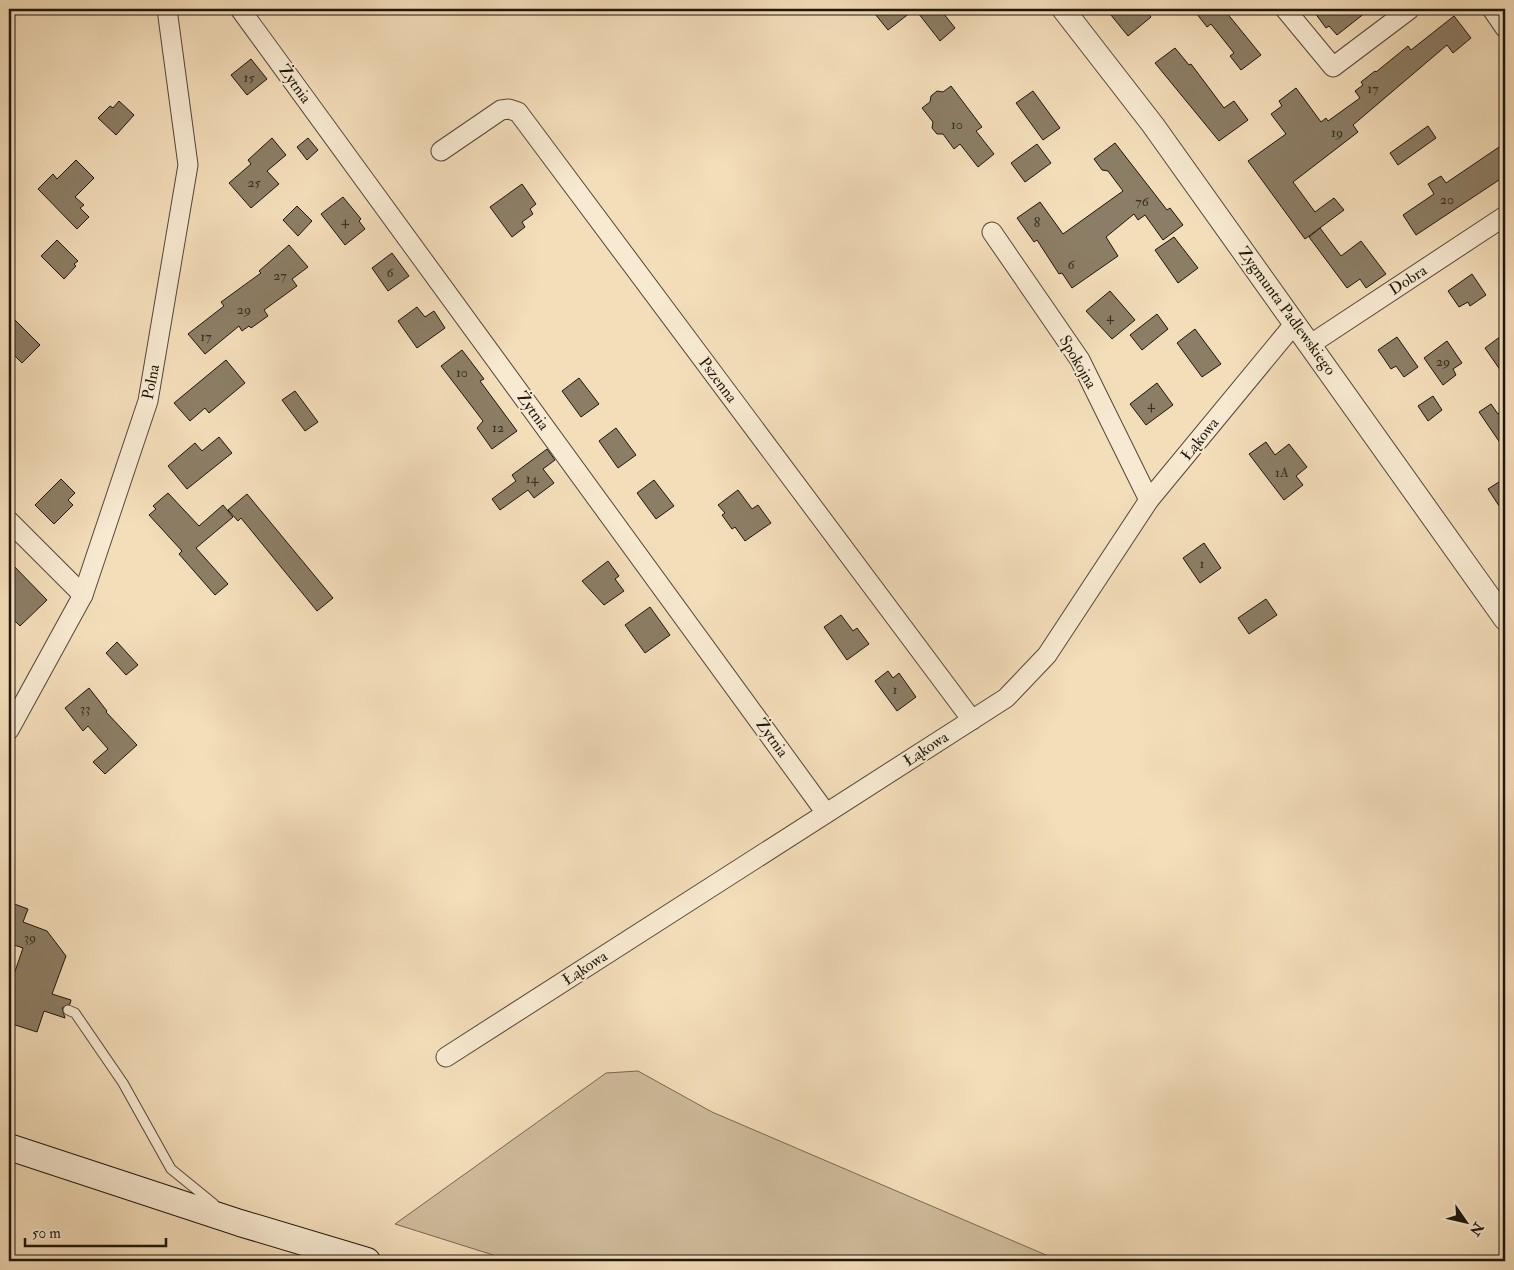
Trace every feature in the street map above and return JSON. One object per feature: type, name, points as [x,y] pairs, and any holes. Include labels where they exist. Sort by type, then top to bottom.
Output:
[{"type":"main road","points":[[9,1147],[240,1223],[367,1261]]},
{"type":"street","name":"Polna","points":[[9,730],[83,595],[148,402],[188,165],[167,9]]},
{"type":"street","name":"Żytnia","points":[[240,9],[826,813]]},
{"type":"street","name":"Zygmunta Padlewskiego","points":[[1062,9],[1153,125],[1311,344],[1505,619]]},
{"type":"street","points":[[1285,9],[1333,67],[1410,9]]},
{"type":"street","points":[[1492,9],[1505,28]]},
{"type":"street","name":"Pszenna","points":[[441,151],[501,110],[509,109],[518,112],[972,720]]},
{"type":"street","name":"Dobra","points":[[1311,344],[1505,216]]},
{"type":"street","name":"Spokojna","points":[[992,232],[1080,360],[1149,500]]},
{"type":"street","name":"Łąkowa","points":[[446,1057],[1006,698],[1047,655],[1149,500],[1295,323]]},
{"type":"street","points":[[9,521],[83,595]]},
{"type":"lane","points":[[68,1010],[76,1013],[123,1083],[171,1169],[197,1192],[240,1223]]},
{"type":"shaded area","points":[[638,1071],[712,1112],[1060,1261],[512,1261],[395,1224],[606,1073]]},
{"type":"building","points":[[871,9],[915,9],[888,30]]},
{"type":"building","points":[[915,9],[940,9],[955,28],[940,41]]},
{"type":"building","points":[[1106,9],[1145,9],[1151,17],[1128,36]]},
{"type":"building","points":[[1193,9],[1230,9],[1226,12],[1261,55],[1241,70],[1230,56],[1234,53],[1211,24],[1207,27]]},
{"type":"building","points":[[1312,9],[1370,9],[1337,35],[1329,26],[1326,28]]},
{"type":"building","points":[[1454,16],[1471,38],[1453,53],[1447,45],[1353,125],[1358,132],[1293,182],[1315,212],[1334,198],[1344,210],[1305,239],[1248,161],[1286,134],[1271,114],[1282,106],[1279,101],[1296,88],[1321,122],[1326,118],[1328,121],[1360,98],[1355,91],[1363,85],[1361,82],[1408,46],[1411,50]]},
{"type":"building","points":[[1175,48],[1189,65],[1191,64],[1224,108],[1234,101],[1248,120],[1219,141],[1155,63]]},
{"type":"building","points":[[251,59],[267,79],[247,95],[231,75]]},
{"type":"building","points":[[951,86],[982,127],[976,131],[994,154],[978,167],[960,144],[954,149],[943,134],[937,134],[932,128],[933,122],[922,108],[930,102],[931,96],[937,91],[943,92]]},
{"type":"building","points":[[1033,91],[1060,128],[1043,140],[1016,103]]},
{"type":"building","points":[[119,101],[134,115],[116,135],[98,118],[110,106],[113,108]]},
{"type":"building","points":[[1428,126],[1436,138],[1398,165],[1390,153]]},
{"type":"building","points":[[272,138],[286,155],[267,171],[279,184],[251,208],[229,183],[251,164],[248,160]]},
{"type":"building","points":[[308,138],[318,150],[307,160],[297,147]]},
{"type":"building","points":[[1115,143],[1167,210],[1170,208],[1183,225],[1163,240],[1145,215],[1138,220],[1134,214],[1106,237],[1118,256],[1072,288],[1062,273],[1059,274],[1037,240],[1034,242],[1017,218],[1040,202],[1063,234],[1123,191],[1108,171],[1102,170],[1094,159]]},
{"type":"building","points":[[1505,143],[1505,176],[1416,235],[1403,215],[1434,194],[1428,184],[1441,176],[1446,183]]},
{"type":"building","points":[[1037,144],[1051,163],[1025,182],[1011,163]]},
{"type":"building","points":[[76,160],[94,178],[75,197],[84,205],[80,208],[89,217],[77,229],[38,189],[53,174],[57,179]]},
{"type":"building","points":[[522,184],[536,204],[530,209],[533,214],[522,222],[525,227],[512,237],[490,207]]},
{"type":"building","points":[[343,197],[361,219],[359,221],[365,229],[345,245],[321,214]]},
{"type":"building","points":[[297,206],[312,221],[298,236],[283,220]]},
{"type":"building","points":[[1320,228],[1341,256],[1361,241],[1386,274],[1366,288],[1360,279],[1347,288],[1309,237]]},
{"type":"building","points":[[1174,237],[1198,268],[1178,283],[1155,250]]},
{"type":"building","points":[[57,240],[78,261],[64,279],[41,256]]},
{"type":"building","points":[[289,245],[308,267],[292,279],[297,286],[264,310],[268,316],[251,328],[249,326],[242,331],[239,326],[205,354],[188,334],[224,306],[221,302],[261,273],[259,271]]},
{"type":"building","points":[[392,253],[409,276],[388,291],[372,268]]},
{"type":"building","points":[[1472,274],[1486,295],[1470,306],[1468,302],[1459,307],[1448,291]]},
{"type":"building","points":[[1110,291],[1135,320],[1112,339],[1086,311]]},
{"type":"building","points":[[417,307],[425,317],[434,311],[445,328],[417,348],[398,321]]},
{"type":"building","points":[[9,314],[40,345],[22,363],[9,350]]},
{"type":"building","points":[[1157,314],[1168,329],[1142,350],[1130,335]]},
{"type":"building","points":[[1195,329],[1221,364],[1202,377],[1177,343]]},
{"type":"building","points":[[1505,333],[1505,377],[1485,348]]},
{"type":"building","points":[[1397,337],[1418,367],[1404,377],[1396,366],[1391,369],[1378,350]]},
{"type":"building","points":[[1447,341],[1462,363],[1453,369],[1456,375],[1443,385],[1424,358]]},
{"type":"building","points":[[462,350],[484,379],[480,381],[517,431],[492,449],[477,428],[483,421],[441,366]]},
{"type":"building","points":[[226,360],[245,383],[209,413],[205,408],[190,421],[174,403]]},
{"type":"building","points":[[579,378],[599,404],[581,417],[562,391]]},
{"type":"building","points":[[1157,383],[1173,405],[1146,425],[1130,404]]},
{"type":"building","points":[[295,391],[318,422],[305,431],[282,400]]},
{"type":"building","points":[[1433,396],[1442,410],[1428,421],[1418,406]]},
{"type":"building","points":[[1491,404],[1498,414],[1505,409],[1505,450],[1479,412]]},
{"type":"building","points":[[616,428],[636,455],[618,468],[599,441]]},
{"type":"building","points":[[219,437],[232,453],[187,489],[168,466],[195,443],[202,451]]},
{"type":"building","points":[[1266,442],[1275,455],[1289,444],[1307,467],[1296,476],[1303,485],[1284,500],[1249,454]]},
{"type":"building","points":[[547,449],[555,460],[543,469],[554,483],[534,498],[528,490],[500,510],[492,499],[516,481],[512,475]]},
{"type":"building","points":[[1505,478],[1505,515],[1488,489]]},
{"type":"building","points":[[61,479],[75,493],[68,500],[73,505],[54,524],[35,505]]},
{"type":"building","points":[[654,480],[674,506],[656,519],[637,493]]},
{"type":"building","points":[[738,490],[752,509],[758,505],[771,523],[745,541],[735,527],[732,529],[722,515],[725,513],[718,505]]},
{"type":"building","points":[[168,493],[199,526],[223,505],[233,517],[196,548],[228,584],[215,595],[179,554],[182,551],[149,515],[156,509],[153,506]]},
{"type":"building","points":[[247,494],[333,598],[317,611],[241,518],[238,521],[228,510]]},
{"type":"building","points":[[1204,543],[1221,568],[1200,583],[1183,558]]},
{"type":"building","points":[[9,561],[47,600],[20,626],[9,615]]},
{"type":"building","points":[[608,561],[619,576],[615,579],[624,591],[604,605],[582,581]]},
{"type":"building","points":[[1266,599],[1277,615],[1249,634],[1238,618]]},
{"type":"building","points":[[650,607],[670,635],[645,653],[625,625]]},
{"type":"building","points":[[841,615],[853,631],[857,628],[869,644],[847,660],[824,627]]},
{"type":"building","points":[[117,642],[138,665],[126,675],[106,653]]},
{"type":"building","points":[[888,671],[893,678],[899,673],[916,697],[897,711],[875,681]]},
{"type":"building","points":[[89,688],[106,712],[137,745],[105,774],[93,762],[108,749],[88,726],[83,731],[65,708]]},
{"type":"building","points":[[9,902],[28,909],[23,922],[47,931],[66,956],[52,994],[71,1000],[70,1004],[62,1008],[65,1018],[44,1011],[37,1032],[9,1023],[9,982],[11,983],[23,948],[14,945],[9,956]]}]
